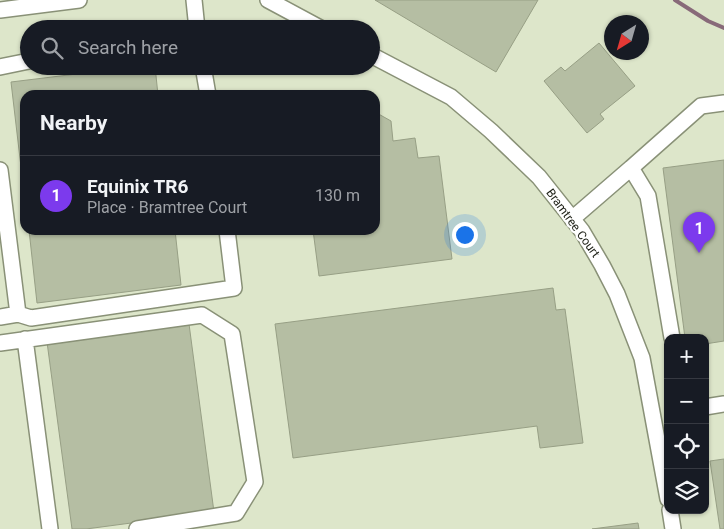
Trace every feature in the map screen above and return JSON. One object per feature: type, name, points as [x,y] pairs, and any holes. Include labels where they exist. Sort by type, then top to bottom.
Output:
[{"type":"street","points":[[0,10],[79,0]]},
{"type":"street","points":[[194,0],[196,20]]},
{"type":"street","points":[[268,0],[305,20]]},
{"type":"street","name":"Bramtree Court","points":[[380,60],[451,97],[491,131],[539,178],[582,231],[617,294],[642,358],[660,413],[665,469]]},
{"type":"street","points":[[0,67],[20,63]]},
{"type":"street","points":[[205,75],[207,90]]},
{"type":"street","points":[[572,219],[701,106],[724,103]]},
{"type":"street","points":[[631,168],[648,196],[671,334]]},
{"type":"street","points":[[0,170],[2,210],[18,314]]},
{"type":"street","points":[[0,317],[18,314],[31,318],[234,288],[228,235]]},
{"type":"street","points":[[0,342],[202,315],[232,334],[255,482],[236,513],[138,529]]},
{"type":"street","points":[[25,339],[50,529]]},
{"type":"street","points":[[709,406],[724,404]]},
{"type":"street","points":[[671,514],[673,529]]},
{"type":"building","points":[[375,0],[538,0],[496,72]]},
{"type":"building","points":[[599,43],[604,49],[604,60],[613,60],[635,86],[600,114],[604,119],[587,133],[544,81],[561,67],[565,71]]},
{"type":"building","points":[[68,75],[156,75],[157,90],[20,90],[20,158],[11,82]]},
{"type":"building","points":[[380,115],[391,121],[393,141],[415,138],[418,158],[439,156],[452,259],[319,276],[314,235],[380,235]]},
{"type":"building","points":[[724,160],[724,341],[709,343],[709,334],[684,334],[663,168]]},
{"type":"building","points":[[30,235],[176,235],[181,285],[37,303]]},
{"type":"building","points":[[553,288],[556,310],[565,309],[583,443],[540,448],[537,426],[293,458],[275,324]]},
{"type":"building","points":[[189,324],[214,512],[86,529],[72,529],[47,342]]},
{"type":"building","points":[[724,459],[724,529],[720,529],[710,461]]},
{"type":"building","points":[[638,523],[639,529],[592,529]]},
{"type":"waterway","points":[[675,0],[708,21],[724,28]]},
{"type":"place","name":"Equinix TR6","points":[[699,253]]}]
